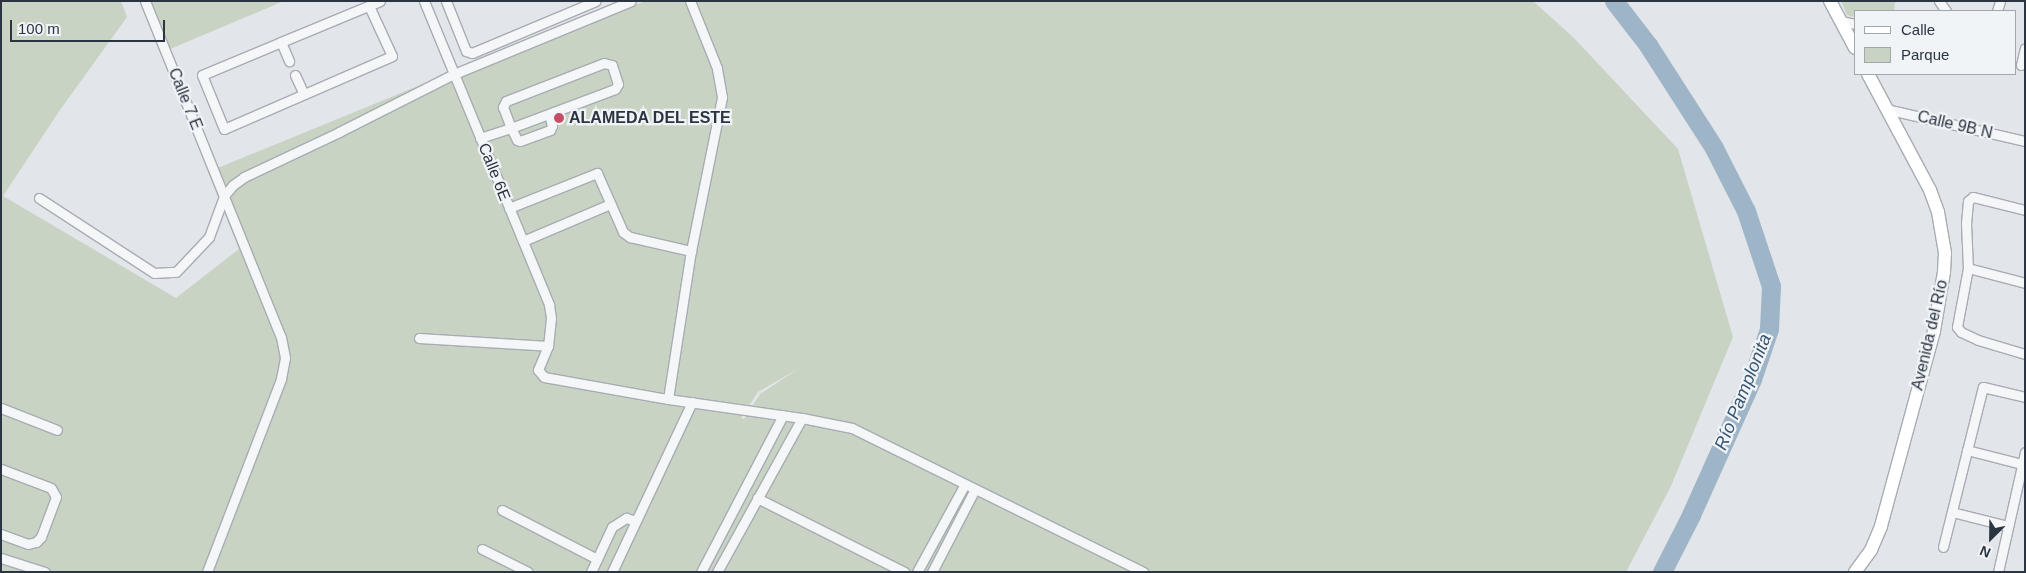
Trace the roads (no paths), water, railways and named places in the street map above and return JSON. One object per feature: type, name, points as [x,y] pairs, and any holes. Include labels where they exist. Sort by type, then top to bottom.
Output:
[{"type":"main road","points":[[1830,1],[1854,46]]},
{"type":"main road","name":"Avenida del Río","points":[[1855,572],[1870,550],[1880,526],[1934,332],[1944,272],[1945,253],[1938,212],[1930,190],[1868,75]]},
{"type":"street","name":"Calle 7 E","points":[[145,1],[277,325],[285,358],[281,380],[206,572]]},
{"type":"street","points":[[369,6],[392,56],[224,129],[202,75],[380,1]]},
{"type":"street","name":"Calle 6E","points":[[424,1],[549,305],[548,346],[538,370],[544,377],[668,399]]},
{"type":"street","points":[[446,1],[466,51],[472,54],[576,5],[596,1]]},
{"type":"street","points":[[39,198],[154,273],[176,272],[205,243],[224,196],[233,185],[244,177],[454,74],[631,1]]},
{"type":"street","points":[[690,1],[717,68],[722,97],[692,251],[668,399],[783,415],[852,428],[1143,572]]},
{"type":"street","points":[[1841,21],[1854,24]]},
{"type":"street","points":[[281,42],[289,61]]},
{"type":"street","points":[[2020,64],[2025,48]]},
{"type":"street","points":[[480,138],[512,128],[617,87],[612,65],[604,63],[506,101],[503,107],[512,128],[516,140],[520,141],[550,130],[552,126],[549,114]]},
{"type":"street","points":[[295,75],[304,94]]},
{"type":"street","name":"Calle 9B N","points":[[1885,109],[2025,141]]},
{"type":"street","points":[[509,208],[597,173],[623,232],[630,237],[692,251]]},
{"type":"street","points":[[2025,210],[1973,197],[1968,201],[1966,208],[1968,268],[1957,327],[1961,332],[1978,340],[2025,354]]},
{"type":"street","points":[[523,241],[610,204]]},
{"type":"street","points":[[1968,268],[2025,283]]},
{"type":"street","points":[[419,338],[548,346]]},
{"type":"street","points":[[1943,546],[1983,387],[2025,397]]},
{"type":"street","points":[[612,572],[692,402]]},
{"type":"street","points":[[1,408],[57,430]]},
{"type":"street","points":[[701,572],[783,415]]},
{"type":"street","points":[[717,572],[802,418]]},
{"type":"street","points":[[1967,450],[2022,464]]},
{"type":"street","points":[[1998,572],[2025,452]]},
{"type":"street","points":[[1,470],[51,488],[56,497],[41,537],[36,542],[28,544],[1,534]]},
{"type":"street","points":[[917,572],[965,484]]},
{"type":"street","points":[[932,572],[975,489]]},
{"type":"street","points":[[757,498],[904,572]]},
{"type":"street","points":[[502,510],[597,559]]},
{"type":"street","points":[[1952,512],[2008,526]]},
{"type":"street","points":[[591,572],[616,522],[626,518],[636,521]]},
{"type":"street","points":[[482,549],[528,572]]},
{"type":"street","points":[[1,558],[45,572]]},
{"type":"waterway","name":"Río Pamplonita","points":[[1614,1],[1648,45],[1714,148],[1746,211],[1771,286],[1769,329],[1752,379],[1691,515],[1662,572]]},
{"type":"place","name":"ALAMEDA DEL ESTE","points":[[559,118]]}]
